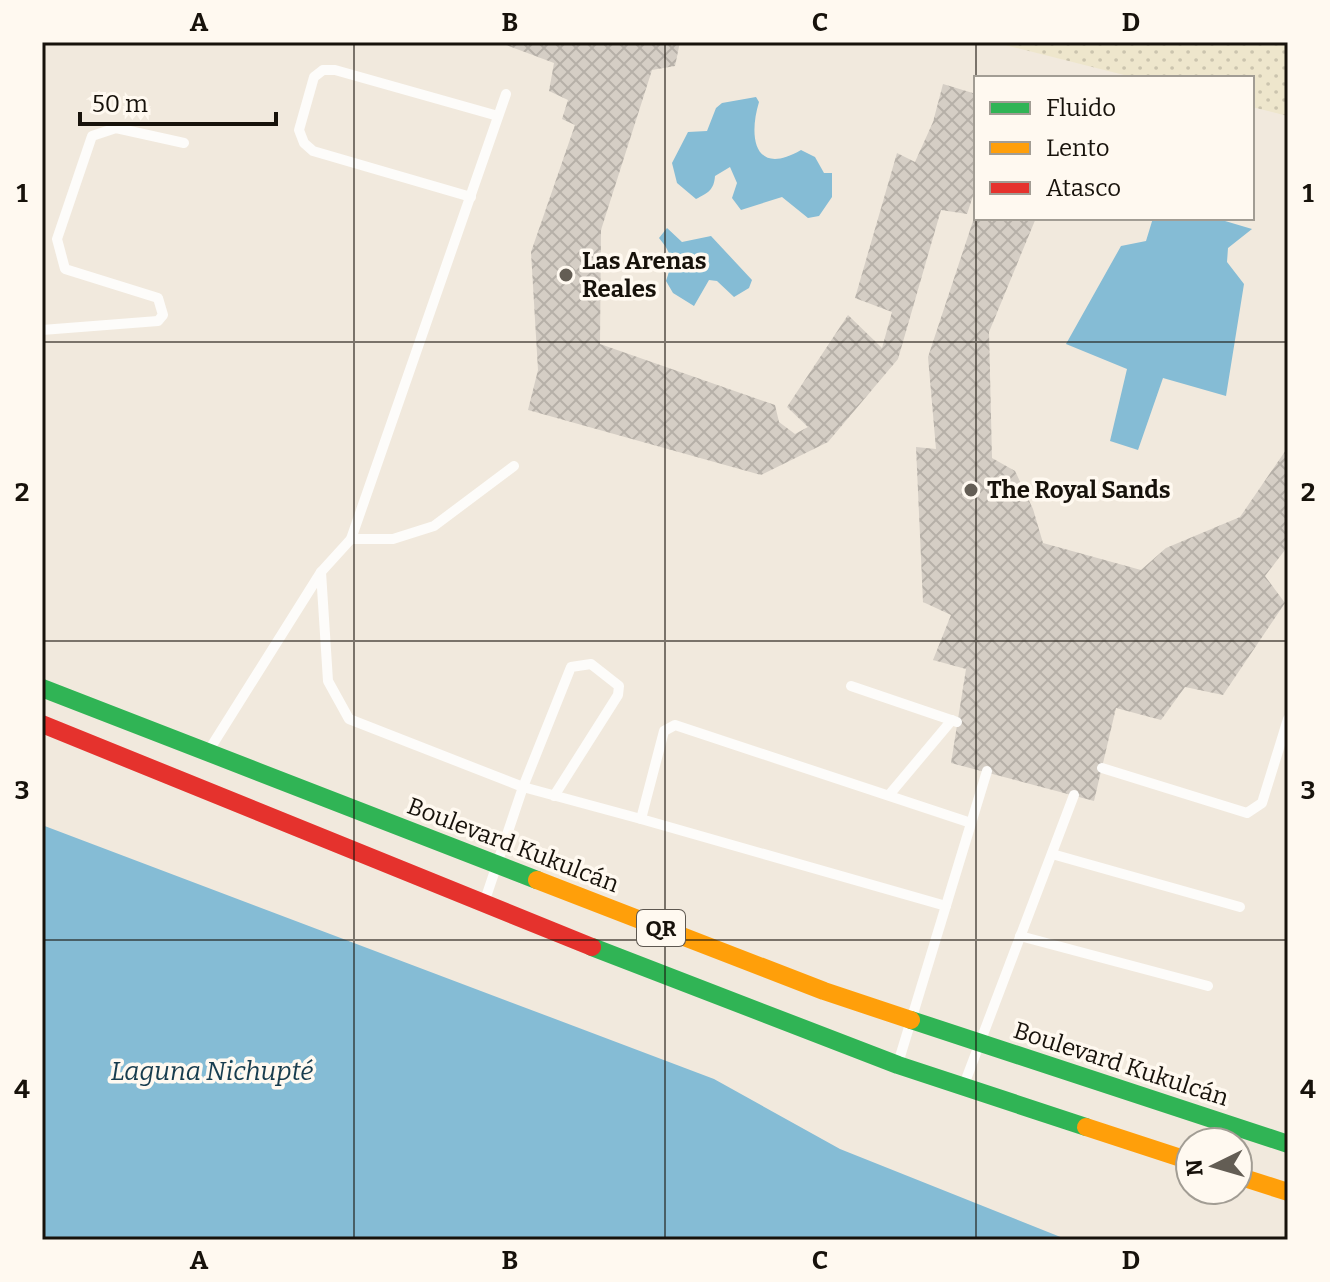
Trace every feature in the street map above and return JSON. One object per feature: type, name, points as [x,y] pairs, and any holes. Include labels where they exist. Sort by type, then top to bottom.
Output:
[{"type":"main road","name":"Boulevard Kukulcán","points":[[42,688],[824,991],[1288,1144]]},
{"type":"main road","name":"QR","points":[[42,724],[483,905],[898,1065],[1174,1156]]},
{"type":"main road","points":[[1254,1181],[1288,1192]]},
{"type":"lane","points":[[471,197],[313,151],[304,143],[299,130],[314,77],[323,70],[335,70],[498,116]]},
{"type":"lane","points":[[207,752],[321,572],[351,539],[506,94]]},
{"type":"lane","points":[[42,330],[158,321],[163,315],[158,298],[65,269],[57,239],[92,136],[116,128],[184,143]]},
{"type":"lane","points":[[351,539],[393,539],[434,526],[514,466]]},
{"type":"lane","points":[[321,572],[328,681],[349,719],[523,787],[946,906]]},
{"type":"lane","points":[[483,905],[523,787],[571,667],[591,664],[619,686],[618,695],[554,796]]},
{"type":"lane","points":[[851,686],[955,721],[889,795]]},
{"type":"lane","points":[[1102,768],[1247,813],[1262,803],[1288,719]]},
{"type":"lane","points":[[641,819],[664,731],[675,725],[971,823]]},
{"type":"lane","points":[[898,1065],[987,771]]},
{"type":"lane","points":[[963,1088],[1074,795]]},
{"type":"lane","points":[[1052,854],[1240,907]]},
{"type":"lane","points":[[1020,936],[1208,986]]},
{"type":"sand","points":[[993,42],[1288,42],[1288,116],[1254,108],[1254,76],[1128,76]]},
{"type":"water","points":[[756,97],[759,102],[755,140],[765,156],[773,159],[786,157],[801,150],[815,157],[824,173],[832,173],[832,197],[819,216],[808,218],[782,197],[741,210],[732,198],[737,183],[730,167],[715,176],[710,190],[696,199],[677,183],[672,163],[688,132],[707,131],[716,108],[722,103]]},
{"type":"water","points":[[1152,220],[1222,220],[1252,229],[1228,248],[1227,262],[1244,284],[1226,396],[1163,378],[1138,450],[1110,441],[1127,369],[1066,344],[1121,246],[1146,241]]},
{"type":"water","points":[[667,228],[682,242],[711,236],[752,280],[749,288],[734,297],[717,281],[709,280],[694,306],[673,293],[666,281],[671,263],[669,254],[659,238]]},
{"type":"water","name":"Laguna Nichupté","points":[[42,825],[714,1079],[840,1149],[1068,1240],[42,1240]]},
{"type":"building","name":"Las Arenas Reales","points":[[498,42],[680,42],[675,66],[652,70],[601,230],[600,344],[775,405],[779,422],[795,434],[808,427],[787,407],[848,315],[882,348],[892,312],[855,298],[897,153],[915,162],[933,122],[943,84],[974,93],[974,193],[967,214],[941,210],[898,359],[828,442],[761,475],[528,410],[538,370],[531,252],[575,125],[562,119],[568,100],[549,91],[554,63]]},
{"type":"building","name":"The Royal Sands","points":[[974,218],[1035,220],[989,332],[992,458],[1015,471],[1033,509],[1043,543],[1141,570],[1166,548],[1240,517],[1288,447],[1288,546],[1265,576],[1285,603],[1223,695],[1185,687],[1161,720],[1116,708],[1094,801],[951,763],[966,669],[933,660],[951,615],[923,602],[916,447],[936,449],[928,357]]},
{"type":"traffic: fast","points":[[42,688],[537,880]]},
{"type":"traffic: fast","points":[[592,947],[898,1065],[1086,1127]]},
{"type":"traffic: fast","points":[[911,1020],[1288,1144]]},
{"type":"traffic: slow","points":[[537,880],[824,991],[911,1020]]},
{"type":"traffic: slow","points":[[1086,1127],[1174,1156]]},
{"type":"traffic: slow","points":[[1254,1181],[1288,1192]]},
{"type":"traffic: jam","points":[[42,724],[592,947]]},
{"type":"place","name":"Las Arenas Reales","points":[[566,275]]},
{"type":"place","name":"The Royal Sands","points":[[971,490]]}]
